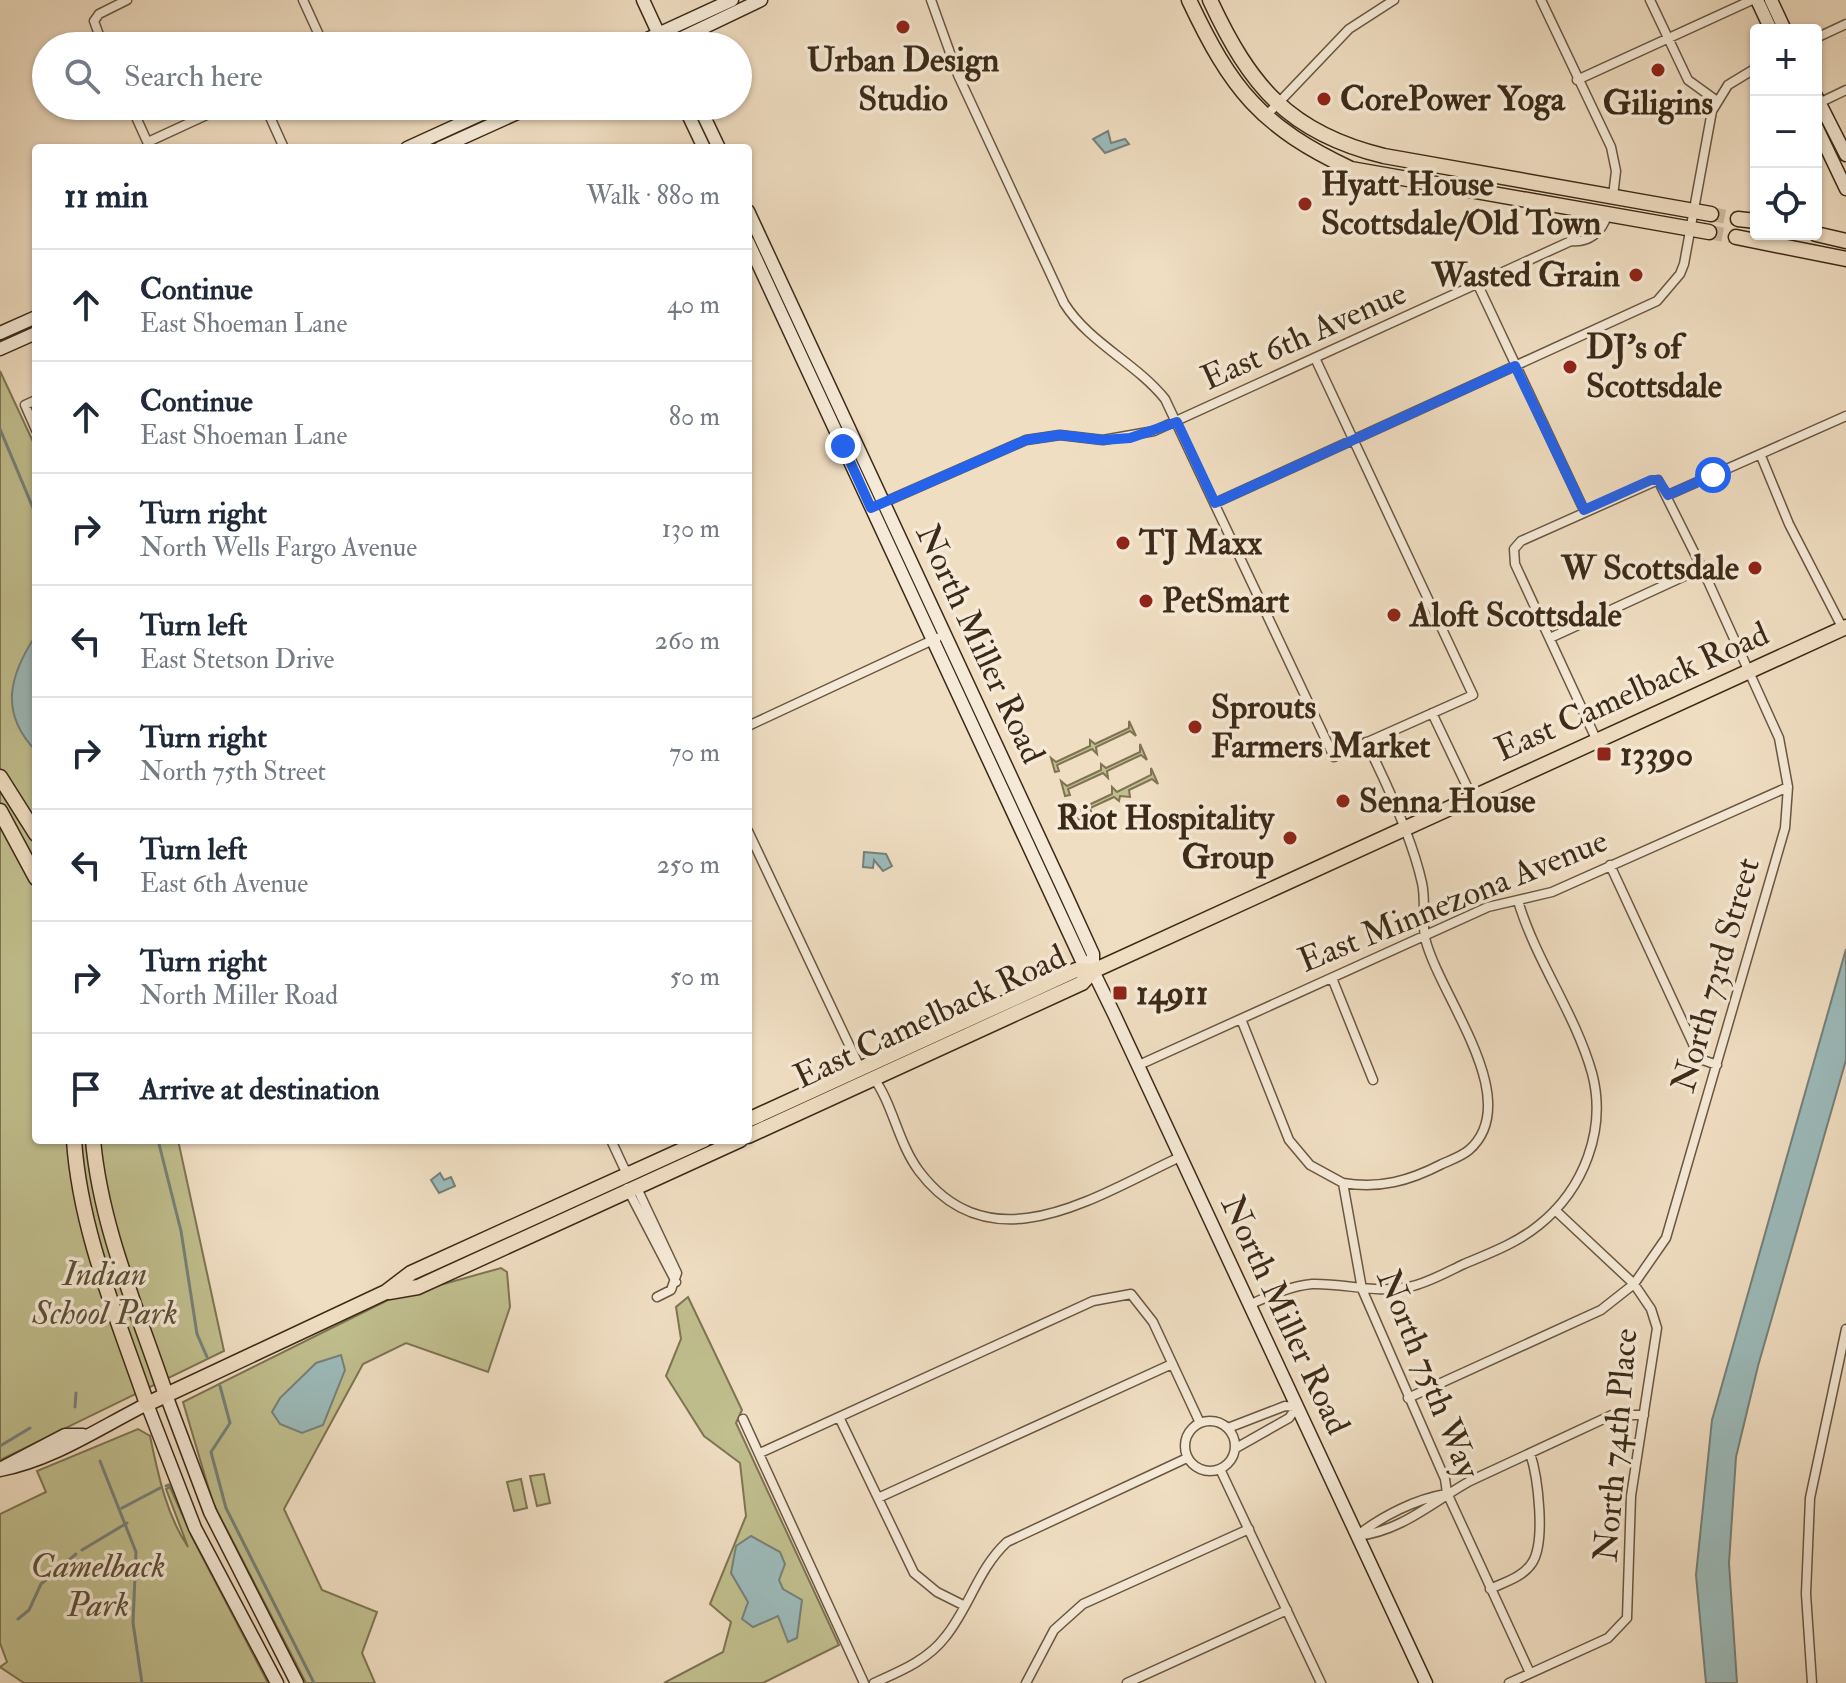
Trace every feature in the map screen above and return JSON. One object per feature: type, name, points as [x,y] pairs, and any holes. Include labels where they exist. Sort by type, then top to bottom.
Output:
[{"type":"main road","points":[[1189,0],[1219,61],[1265,118],[1309,149],[1351,169],[1709,232]]},
{"type":"main road","points":[[1201,0],[1218,16]]},
{"type":"main road","points":[[1210,0],[1233,50],[1276,105],[1314,131],[1359,150],[1711,214]]},
{"type":"main road","points":[[1738,219],[1750,220]]},
{"type":"main road","points":[[1822,235],[1846,241]]},
{"type":"main road","points":[[1736,237],[1846,259]]},
{"type":"main road","name":"East Camelback Road","points":[[752,1134],[1076,970],[1093,971],[1844,628]]},
{"type":"main road","points":[[0,777],[32,828]]},
{"type":"main road","points":[[0,811],[32,871]]},
{"type":"main road","name":"East Camelback Road","points":[[752,1118],[867,1074]]},
{"type":"main road","points":[[74,1144],[76,1174],[90,1231],[147,1404],[386,1292],[418,1287],[696,1144]]},
{"type":"main road","points":[[93,1144],[99,1193],[108,1226],[166,1395]]},
{"type":"main road","points":[[628,1179],[729,1144]]},
{"type":"street","points":[[98,32],[94,21],[99,14],[127,0]]},
{"type":"street","points":[[303,0],[318,32]]},
{"type":"street","points":[[643,0],[657,32]]},
{"type":"street","points":[[679,32],[732,0]]},
{"type":"street","points":[[686,32],[761,0]]},
{"type":"street","points":[[931,0],[958,75],[1064,303],[1091,335],[1156,388],[1177,422],[1334,757],[1473,695],[1315,358]]},
{"type":"street","points":[[1265,118],[1349,29],[1394,0]]},
{"type":"street","points":[[1541,0],[1614,159],[1613,196]]},
{"type":"street","points":[[1650,0],[1688,80],[1717,101]]},
{"type":"street","points":[[1577,80],[1755,0],[1768,24]]},
{"type":"street","points":[[1771,0],[1782,24]]},
{"type":"street","points":[[1822,35],[1846,24]]},
{"type":"street","points":[[1215,503],[1657,301],[1680,274],[1692,229],[1710,119],[1717,101],[1728,85],[1750,72]]},
{"type":"street","points":[[1822,98],[1846,90]]},
{"type":"street","points":[[1822,107],[1846,155]]},
{"type":"street","points":[[137,120],[149,144]]},
{"type":"street","points":[[151,144],[198,120]]},
{"type":"street","points":[[271,120],[282,144]]},
{"type":"street","points":[[429,144],[473,120]]},
{"type":"street","points":[[449,144],[502,120]]},
{"type":"street","points":[[691,120],[702,144]]},
{"type":"street","points":[[706,120],[717,144]]},
{"type":"street","points":[[1822,139],[1846,189]]},
{"type":"street","points":[[1571,241],[1579,210]]},
{"type":"street","name":"East 6th Avenue","points":[[877,505],[1026,440],[1060,435],[1103,440],[1130,438],[1177,422],[1571,241],[1579,242],[1601,230],[1607,215]]},
{"type":"street","name":"North Miller Road","points":[[752,220],[877,505],[932,640],[1081,959],[1093,971],[1139,1065],[1426,1683]]},
{"type":"street","name":"North Miller Road","points":[[752,250],[877,505],[945,634],[1093,954],[1093,971]]},
{"type":"street","points":[[1478,285],[1584,510],[1521,541],[1514,549],[1515,564],[1597,741]]},
{"type":"street","points":[[0,333],[32,319]]},
{"type":"street","points":[[0,349],[32,335]]},
{"type":"street","points":[[32,402],[25,405],[32,421]]},
{"type":"street","points":[[1668,495],[1846,416]]},
{"type":"street","points":[[1761,456],[1789,524],[1844,628]]},
{"type":"street","name":"North 73rd Street","points":[[1408,1398],[1593,1314],[1634,1284],[1666,1238],[1785,828],[1788,787],[1779,738],[1668,495],[1658,480],[1584,510]]},
{"type":"street","points":[[1550,638],[1702,568]]},
{"type":"street","points":[[752,724],[945,634]]},
{"type":"street","points":[[1432,713],[1472,797]]},
{"type":"street","points":[[1241,1019],[1289,1140],[1310,1165],[1343,1183],[1393,1184],[1412,1179],[1468,1151],[1487,1124],[1488,1083],[1449,999],[1425,936],[1421,881],[1394,799],[1366,742]]},
{"type":"street","name":"East Minnezona Avenue","points":[[1139,1065],[1488,907],[1552,892],[1788,787]]},
{"type":"street","points":[[752,839],[867,1074],[917,1168],[947,1198],[979,1216],[999,1220],[1039,1218],[1180,1157]]},
{"type":"street","points":[[1610,865],[1700,1059],[1717,1065]]},
{"type":"street","points":[[1249,1305],[1309,1284],[1388,1290],[1427,1281],[1515,1241],[1555,1210],[1581,1174],[1591,1152],[1596,1101],[1592,1074],[1580,1041],[1528,934],[1518,901]]},
{"type":"street","points":[[1332,978],[1373,1080]]},
{"type":"street","points":[[613,1144],[676,1282],[671,1290],[657,1297]]},
{"type":"street","name":"North 75th Way","points":[[1343,1183],[1362,1289],[1445,1479],[1447,1493],[1530,1673]]},
{"type":"street","name":"North 74th Place","points":[[1530,1673],[1608,1638],[1622,1626],[1629,1607],[1631,1496],[1657,1328],[1651,1309],[1634,1284],[1555,1210]]},
{"type":"street","points":[[760,1453],[1093,1301],[1131,1294],[1153,1322],[1200,1423]]},
{"type":"street","points":[[1812,1683],[1806,1594],[1810,1498],[1846,1329]]},
{"type":"street","points":[[878,1498],[1172,1364]]},
{"type":"street","points":[[166,1395],[210,1512],[297,1683]]},
{"type":"street","points":[[0,1470],[65,1435],[83,1435],[147,1404],[195,1528],[277,1683]]},
{"type":"street","points":[[1228,1428],[1285,1406],[1297,1407]]},
{"type":"street","points":[[1235,1448],[1246,1439],[1289,1418],[1297,1407]]},
{"type":"street","points":[[1357,1536],[1373,1523],[1430,1496],[1447,1493],[1612,1415],[1644,1415]]},
{"type":"street","points":[[839,1417],[914,1573],[937,1592],[963,1605]]},
{"type":"street","points":[[743,1419],[864,1683]]},
{"type":"street","points":[[1216,1421],[1228,1428],[1235,1448],[1232,1459],[1220,1469],[1205,1471],[1187,1458],[1188,1434],[1200,1423],[1216,1421]]},
{"type":"street","points":[[1490,1589],[1518,1576],[1531,1566],[1538,1553],[1538,1483],[1530,1453]]},
{"type":"street","points":[[874,1683],[926,1656],[949,1632],[987,1561],[1019,1534],[1187,1458]]},
{"type":"street","points":[[1220,1469],[1321,1683]]},
{"type":"street","points":[[1030,1681],[1054,1630],[1083,1604],[1249,1529]]},
{"type":"street","points":[[1127,1683],[1287,1610]]},
{"type":"street","points":[[1509,1683],[1530,1673]]},
{"type":"green space","name":"Indian School Park","points":[[0,371],[32,439],[32,1144],[179,1144],[224,1351],[0,1460]]},
{"type":"green space","points":[[1129,721],[1136,736],[1130,731],[1096,747],[1097,754],[1092,749],[1057,765],[1059,771],[1055,772],[1051,758],[1056,762],[1090,746],[1090,740],[1095,744],[1129,728]]},
{"type":"green space","points":[[1140,744],[1147,760],[1141,755],[1107,771],[1108,778],[1103,773],[1068,789],[1070,795],[1065,796],[1061,781],[1067,786],[1101,770],[1101,764],[1106,768],[1140,752]]},
{"type":"green space","points":[[1151,768],[1158,784],[1152,779],[1129,790],[1130,797],[1120,796],[1119,801],[1114,797],[1090,808],[1092,815],[1077,820],[1073,805],[1078,810],[1112,794],[1112,787],[1117,792],[1151,775]]},
{"type":"green space","points":[[501,1268],[507,1272],[510,1307],[488,1372],[406,1343],[363,1364],[284,1509],[322,1590],[377,1612],[362,1653],[375,1683],[306,1683],[213,1503],[183,1402],[390,1299]]},
{"type":"green space","points":[[688,1297],[742,1410],[736,1423],[839,1645],[763,1683],[664,1683],[723,1652],[731,1622],[710,1604],[746,1516],[740,1463],[704,1436],[666,1376],[681,1339],[676,1307]]},
{"type":"green space","name":"Camelback Park","points":[[138,1429],[150,1436],[164,1493],[180,1534],[188,1547],[166,1489],[170,1487],[192,1537],[268,1683],[24,1683],[0,1667],[7,1662],[0,1643],[0,1514],[46,1492],[37,1471]]},
{"type":"green space","points":[[544,1474],[550,1503],[537,1506],[530,1476]]},
{"type":"green space","points":[[521,1479],[527,1508],[514,1511],[507,1482]]},
{"type":"water","points":[[1108,131],[1111,143],[1125,139],[1129,144],[1105,153],[1093,139]]},
{"type":"water","points":[[32,641],[32,746],[17,723],[12,695],[14,680]]},
{"type":"water","points":[[864,852],[886,854],[892,866],[883,871],[874,860],[873,868],[863,867]]},
{"type":"water","points":[[1846,949],[1846,1060],[1758,1366],[1736,1457],[1729,1563],[1737,1683],[1706,1683],[1696,1575],[1712,1420]]},
{"type":"water","points":[[440,1173],[444,1180],[451,1177],[455,1186],[439,1193],[431,1180]]},
{"type":"water","points":[[341,1355],[345,1370],[323,1425],[302,1433],[280,1424],[272,1412],[280,1398],[316,1363]]},
{"type":"water","points":[[751,1536],[780,1552],[785,1564],[779,1580],[783,1589],[802,1600],[797,1638],[788,1642],[778,1616],[753,1627],[742,1619],[748,1602],[731,1573],[736,1546]]},
{"type":"waterway","points":[[0,429],[32,505]]},
{"type":"waterway","points":[[159,1144],[181,1231],[197,1334],[207,1357]]},
{"type":"waterway","points":[[220,1386],[230,1423],[211,1452],[226,1508],[314,1683]]},
{"type":"waterway","points":[[75,1407],[76,1393]]},
{"type":"waterway","points":[[0,1446],[30,1428]]},
{"type":"waterway","points":[[100,1461],[136,1552],[133,1623],[142,1683]]},
{"type":"waterway","points":[[122,1508],[160,1488]]},
{"type":"waterway","points":[[82,1550],[127,1523]]},
{"type":"waterway","points":[[18,1619],[29,1610],[41,1584],[76,1554]]},
{"type":"tunnel","points":[[1711,214],[1738,219]]},
{"type":"tunnel","points":[[1709,232],[1736,237]]},
{"type":"place","name":"Urban Design Studio","points":[[903,27]]},
{"type":"place","name":"Giligins","points":[[1658,70]]},
{"type":"place","name":"CorePower Yoga","points":[[1324,99]]},
{"type":"place","name":"Hyatt House Scottsdale/Old Town","points":[[1305,204]]},
{"type":"place","name":"Wasted Grain","points":[[1636,275]]},
{"type":"place","name":"DJ's of Scottsdale","points":[[1570,367]]},
{"type":"place","name":"TJ Maxx","points":[[1123,543]]},
{"type":"place","name":"W Scottsdale","points":[[1755,568]]},
{"type":"place","name":"PetSmart","points":[[1146,601]]},
{"type":"place","name":"Aloft Scottsdale","points":[[1394,615]]},
{"type":"place","name":"Sprouts Farmers Market","points":[[1195,727]]},
{"type":"place","name":"13390","points":[[1604,754]]},
{"type":"place","name":"Senna House","points":[[1343,801]]},
{"type":"place","name":"Riot Hospitality Group","points":[[1290,838]]},
{"type":"place","name":"14911","points":[[1120,993]]},
{"type":"route","points":[[843,446],[871,508],[1026,440],[1060,435],[1103,440],[1130,438],[1177,422],[1215,503],[1515,366],[1584,510],[1651,480],[1658,480],[1668,495],[1713,475]]}]
